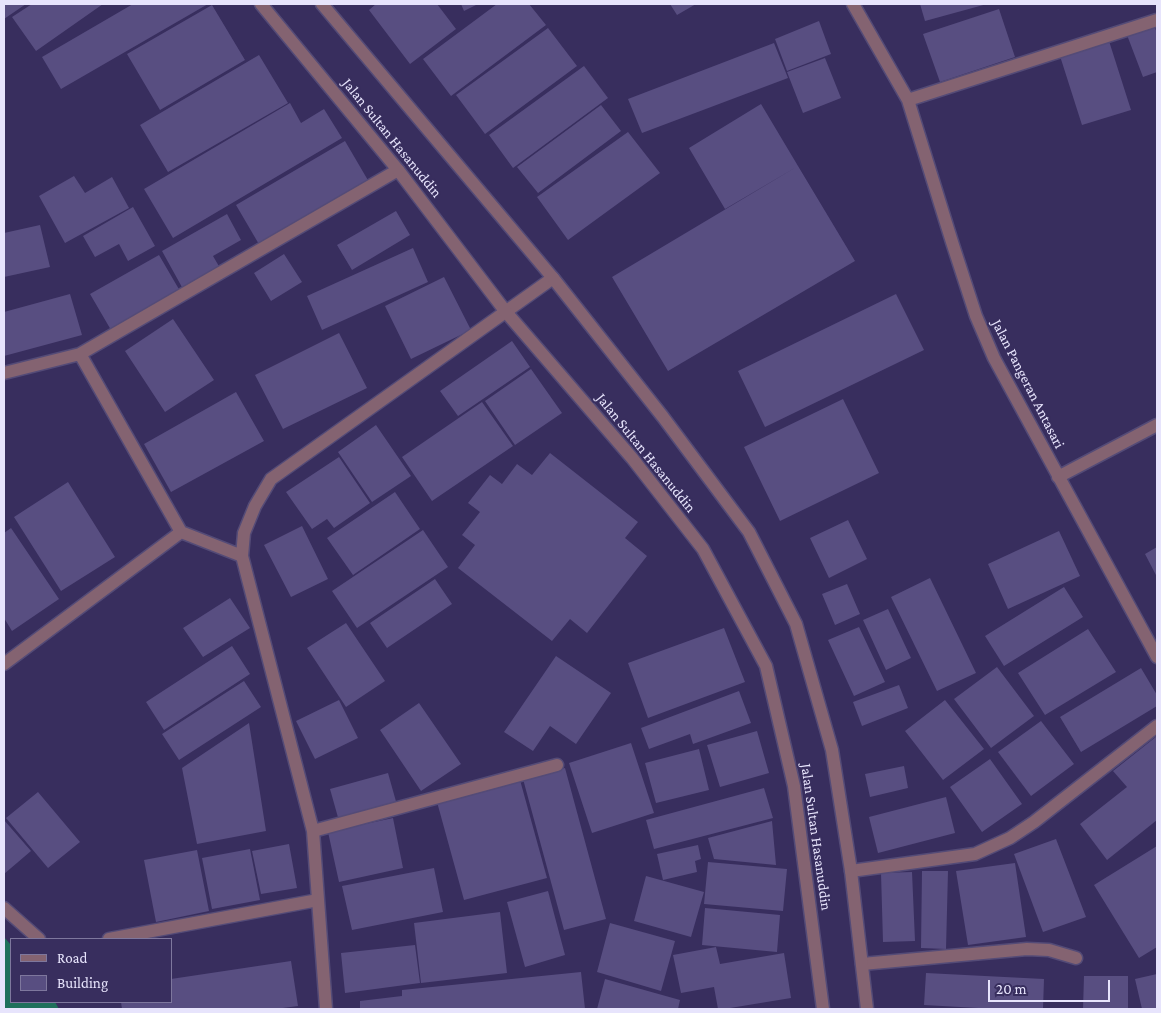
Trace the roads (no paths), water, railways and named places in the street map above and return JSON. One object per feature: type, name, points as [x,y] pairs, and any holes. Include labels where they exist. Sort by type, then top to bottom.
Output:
[{"type":"street","name":"Jalan Sultan Hasanuddin","points":[[261,4],[398,170],[506,312],[632,458],[703,549],[766,666],[794,786],[823,1009]]},
{"type":"street","name":"Jalan Sultan Hasanuddin","points":[[322,4],[553,278],[663,418],[749,532],[796,624],[832,750],[851,871],[867,1009]]},
{"type":"street","name":"Jalan Pangeran Antasari","points":[[857,5],[908,100],[976,316],[994,358],[1157,657]]},
{"type":"street","points":[[908,100],[1157,20]]},
{"type":"street","points":[[4,373],[80,354],[398,170]]},
{"type":"street","points":[[326,1009],[312,831],[242,556],[244,533],[255,506],[271,479],[553,278]]},
{"type":"street","points":[[80,354],[181,532],[242,556]]},
{"type":"street","points":[[1058,477],[1157,425]]},
{"type":"street","points":[[4,664],[181,532]]},
{"type":"street","points":[[851,871],[975,854],[1010,838],[1034,822],[1157,726]]},
{"type":"street","points":[[312,831],[557,765]]},
{"type":"street","points":[[114,938],[318,900]]},
{"type":"street","points":[[4,908],[38,938]]},
{"type":"street","points":[[862,964],[1028,949],[1049,950],[1076,958]]}]
